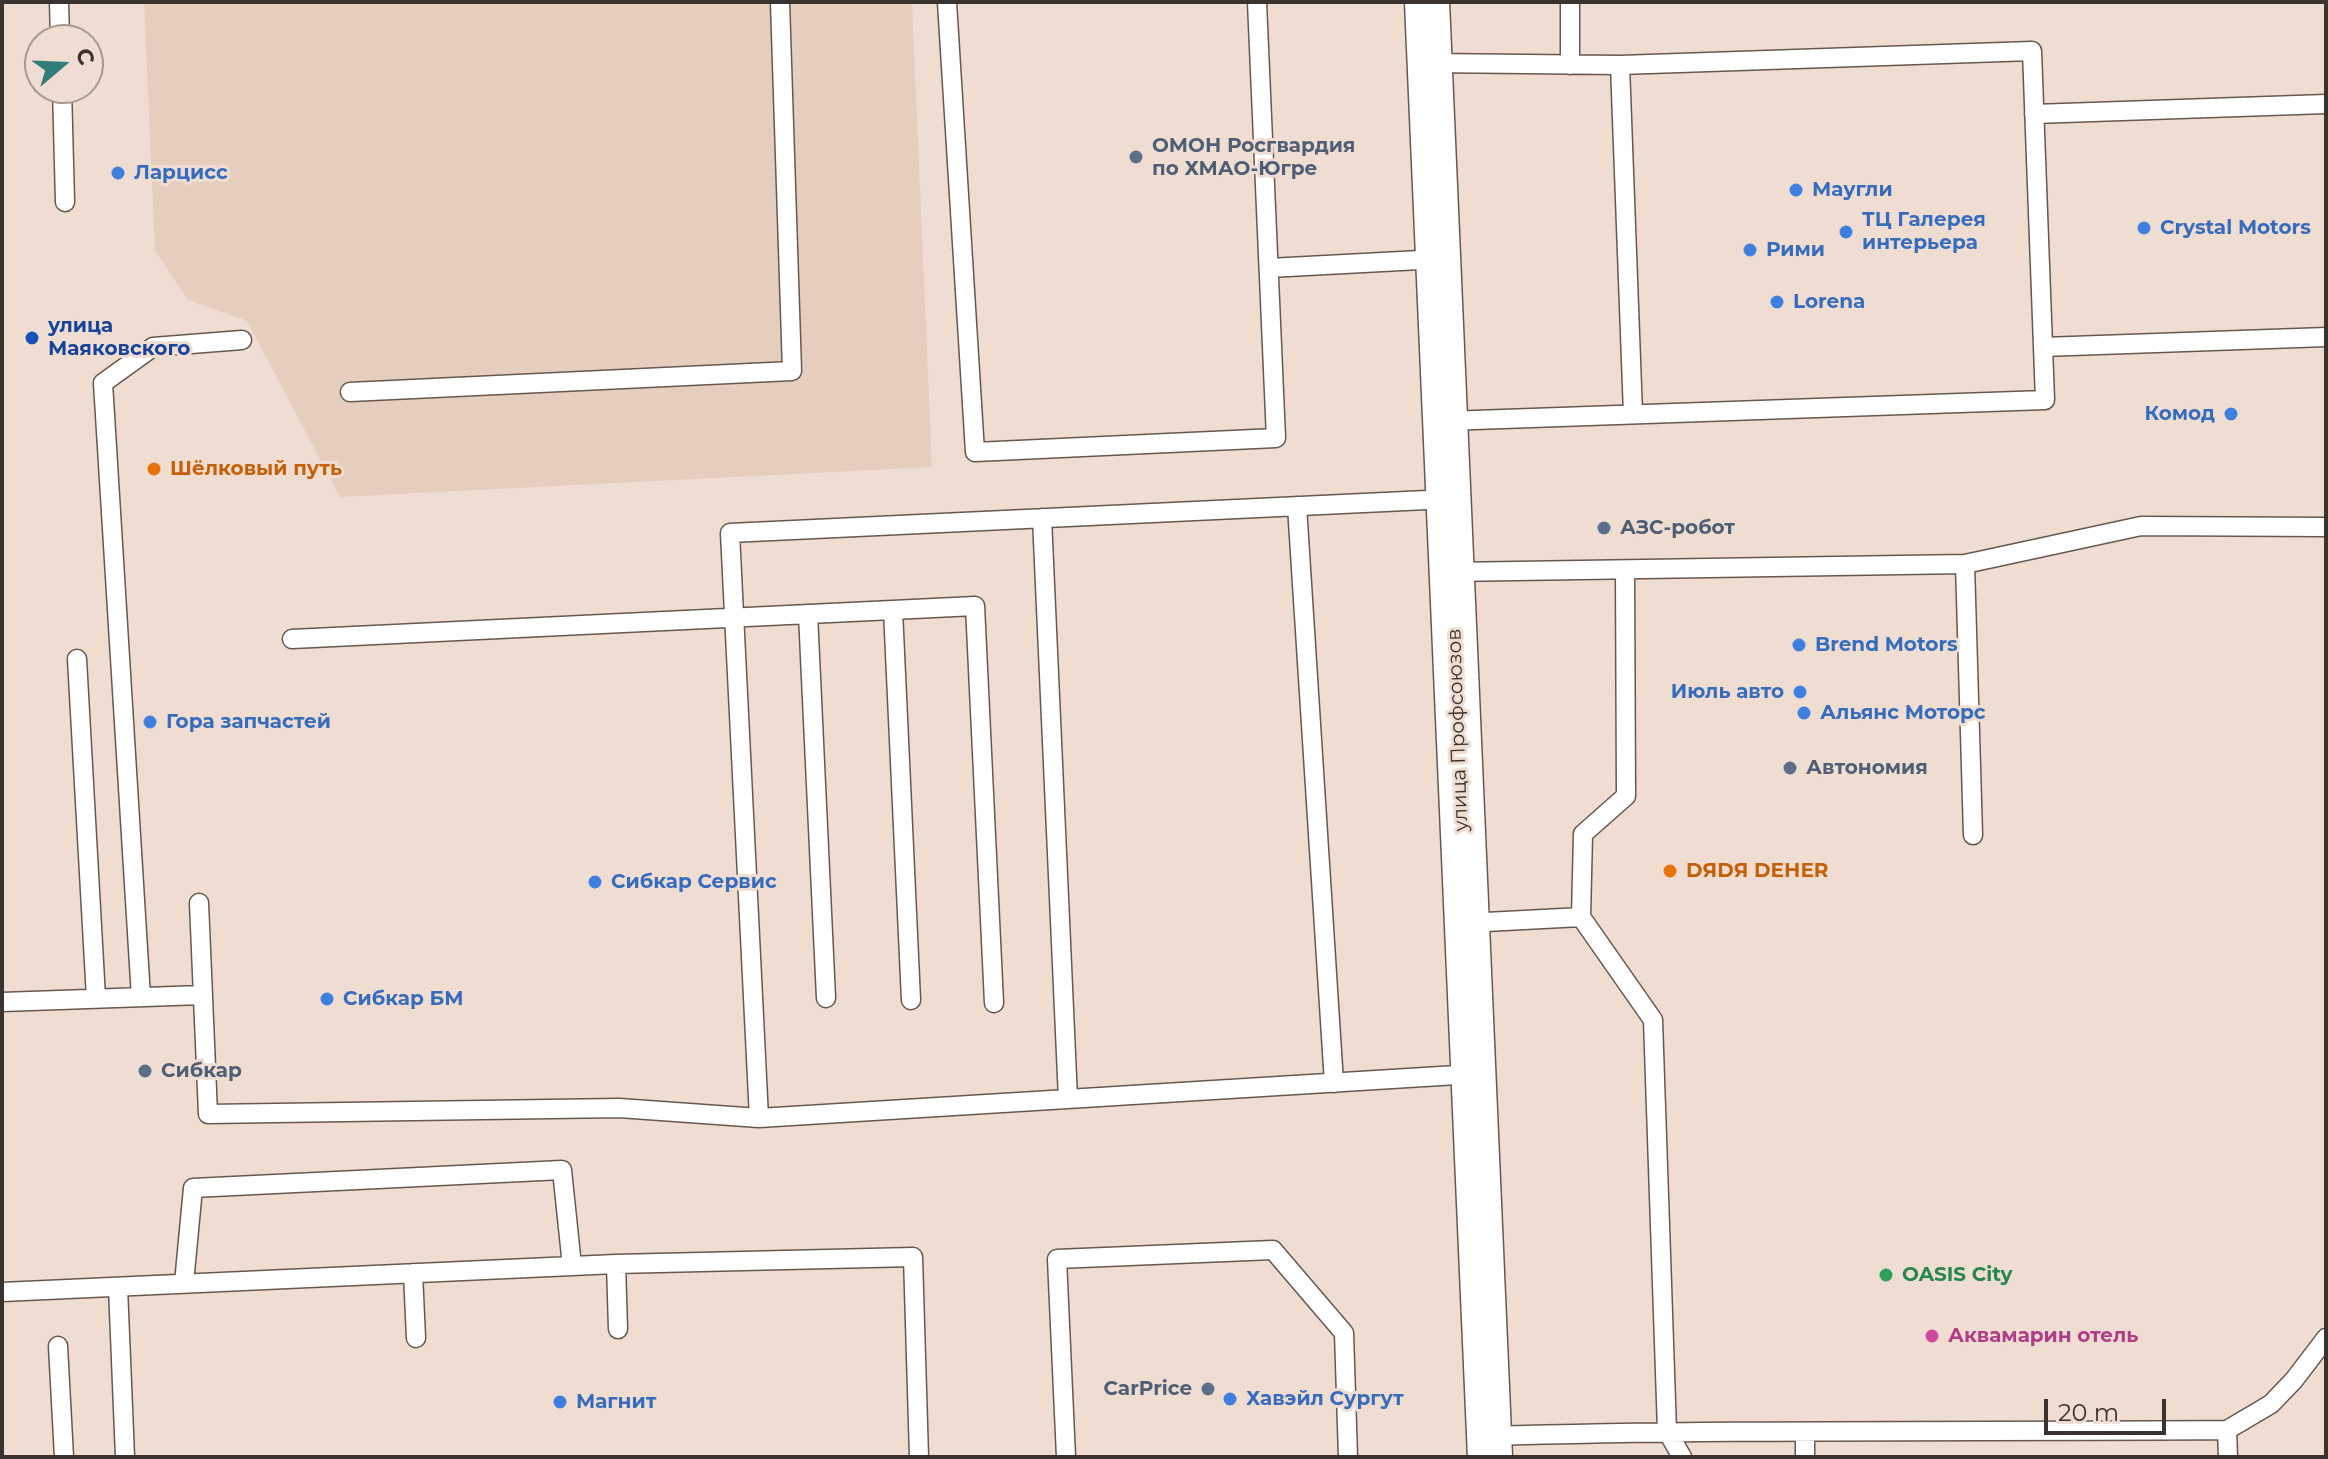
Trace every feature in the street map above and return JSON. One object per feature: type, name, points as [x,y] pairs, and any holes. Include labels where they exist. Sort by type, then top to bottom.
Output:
[{"type":"main road","name":"улица Профсоюзов","points":[[1427,2],[1489,1447]]},
{"type":"lane","points":[[59,2],[60,24]]},
{"type":"lane","points":[[350,392],[792,371],[780,2]]},
{"type":"lane","points":[[947,2],[975,452],[1276,438],[1257,2]]},
{"type":"lane","points":[[1570,2],[1570,65]]},
{"type":"lane","points":[[1430,63],[1620,65],[2032,51],[2045,400],[1446,421]]},
{"type":"lane","points":[[1620,65],[1633,414]]},
{"type":"lane","points":[[62,104],[65,202]]},
{"type":"lane","points":[[2034,114],[2326,104]]},
{"type":"lane","points":[[1269,268],[1439,259]]},
{"type":"lane","points":[[2043,347],[2326,337]]},
{"type":"lane","points":[[141,997],[103,383],[153,347],[242,340]]},
{"type":"lane","points":[[759,1118],[730,533],[1449,499]]},
{"type":"lane","points":[[1297,506],[1334,1083]]},
{"type":"lane","points":[[1042,518],[1068,1099]]},
{"type":"lane","points":[[1452,572],[1965,564],[2141,526],[2326,527]]},
{"type":"lane","points":[[1965,564],[1973,835]]},
{"type":"lane","points":[[1625,570],[1626,796],[1583,834],[1581,917],[1653,1020],[1667,1431],[1682,1457]]},
{"type":"lane","points":[[292,639],[975,606],[994,1003]]},
{"type":"lane","points":[[893,610],[911,1000]]},
{"type":"lane","points":[[808,614],[826,998]]},
{"type":"lane","points":[[77,659],[96,998]]},
{"type":"lane","points":[[199,903],[208,1114],[619,1108],[759,1118],[1473,1074]]},
{"type":"lane","points":[[1467,923],[1581,917]]},
{"type":"lane","points":[[2,1002],[202,995]]},
{"type":"lane","points":[[184,1283],[193,1188],[547,1170],[562,1170],[572,1266]]},
{"type":"lane","points":[[1066,1457],[1057,1259],[1273,1250],[1344,1333],[1348,1457]]},
{"type":"lane","points":[[2,1292],[616,1264],[913,1257],[919,1457]]},
{"type":"lane","points":[[616,1264],[618,1329]]},
{"type":"lane","points":[[413,1273],[416,1338]]},
{"type":"lane","points":[[118,1287],[125,1457]]},
{"type":"lane","points":[[1489,1447],[1667,1431],[2227,1430],[2271,1404],[2326,1338]]},
{"type":"lane","points":[[58,1346],[64,1457]]},
{"type":"lane","points":[[2227,1430],[2228,1457]]},
{"type":"lane","points":[[1805,1433],[1805,1457]]},
{"type":"shaded area","points":[[144,2],[912,2],[932,467],[340,497],[247,321],[188,300],[155,250]]},
{"type":"place","name":"ОМОН Росгвардия по ХМАО-Югре","points":[[1136,157]]},
{"type":"place","name":"Ларцисс","points":[[118,173]]},
{"type":"place","name":"Маугли","points":[[1796,190]]},
{"type":"place","name":"Crystal Motors","points":[[2144,228]]},
{"type":"place","name":"ТЦ Галерея интерьера","points":[[1846,232]]},
{"type":"place","name":"Рими","points":[[1750,250]]},
{"type":"place","name":"Lorena","points":[[1777,302]]},
{"type":"place","name":"улица Маяковского","points":[[32,338]]},
{"type":"place","name":"Комод","points":[[2231,414]]},
{"type":"place","name":"Шёлковый путь","points":[[154,469]]},
{"type":"place","name":"АЗС-робот","points":[[1604,528]]},
{"type":"place","name":"Brend Motors","points":[[1799,645]]},
{"type":"place","name":"Июль авто","points":[[1800,692]]},
{"type":"place","name":"Альянс Моторс","points":[[1804,713]]},
{"type":"place","name":"Гора запчастей","points":[[150,722]]},
{"type":"place","name":"Автономия","points":[[1790,768]]},
{"type":"place","name":"DЯDЯ DЕНЕR","points":[[1670,871]]},
{"type":"place","name":"Сибкар Сервис","points":[[595,882]]},
{"type":"place","name":"Сибкар БМ","points":[[327,999]]},
{"type":"place","name":"Сибкар","points":[[145,1071]]},
{"type":"place","name":"OASIS City","points":[[1886,1275]]},
{"type":"place","name":"Аквамарин отель","points":[[1932,1336]]},
{"type":"place","name":"CarPrice","points":[[1208,1389]]},
{"type":"place","name":"Хавэйл Сургут","points":[[1230,1399]]},
{"type":"place","name":"Магнит","points":[[560,1402]]}]
